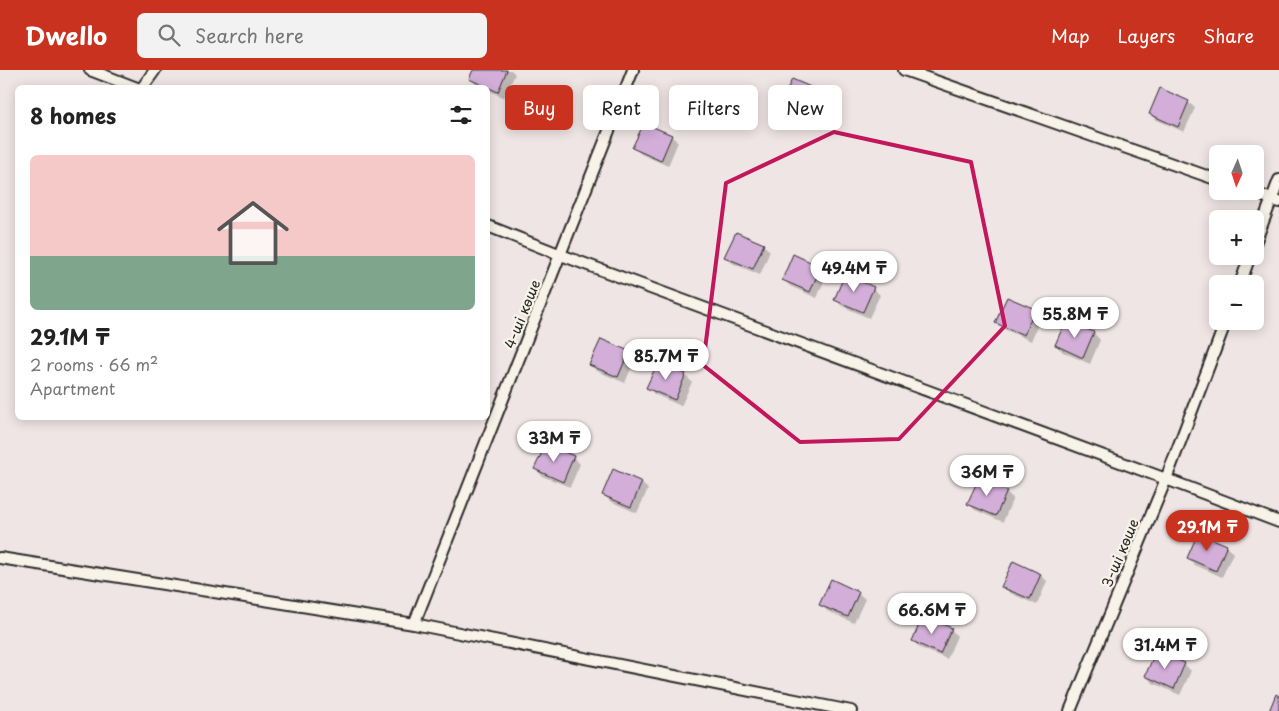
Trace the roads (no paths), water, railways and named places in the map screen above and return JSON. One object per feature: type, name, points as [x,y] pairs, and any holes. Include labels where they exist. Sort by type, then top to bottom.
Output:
[{"type":"lane","points":[[90,70],[128,85]]},
{"type":"lane","points":[[143,85],[148,70]]},
{"type":"lane","points":[[144,85],[155,70]]},
{"type":"lane","name":"4-ші көше","points":[[414,624],[561,255],[632,70]]},
{"type":"lane","points":[[904,70],[1209,177]]},
{"type":"lane","points":[[1264,224],[1275,200],[1279,180]]},
{"type":"lane","points":[[490,227],[561,255],[1279,522]]},
{"type":"lane","name":"3-ші көше","points":[[1070,711],[1166,479],[1223,330]]},
{"type":"lane","points":[[0,558],[414,624],[851,711]]}]
